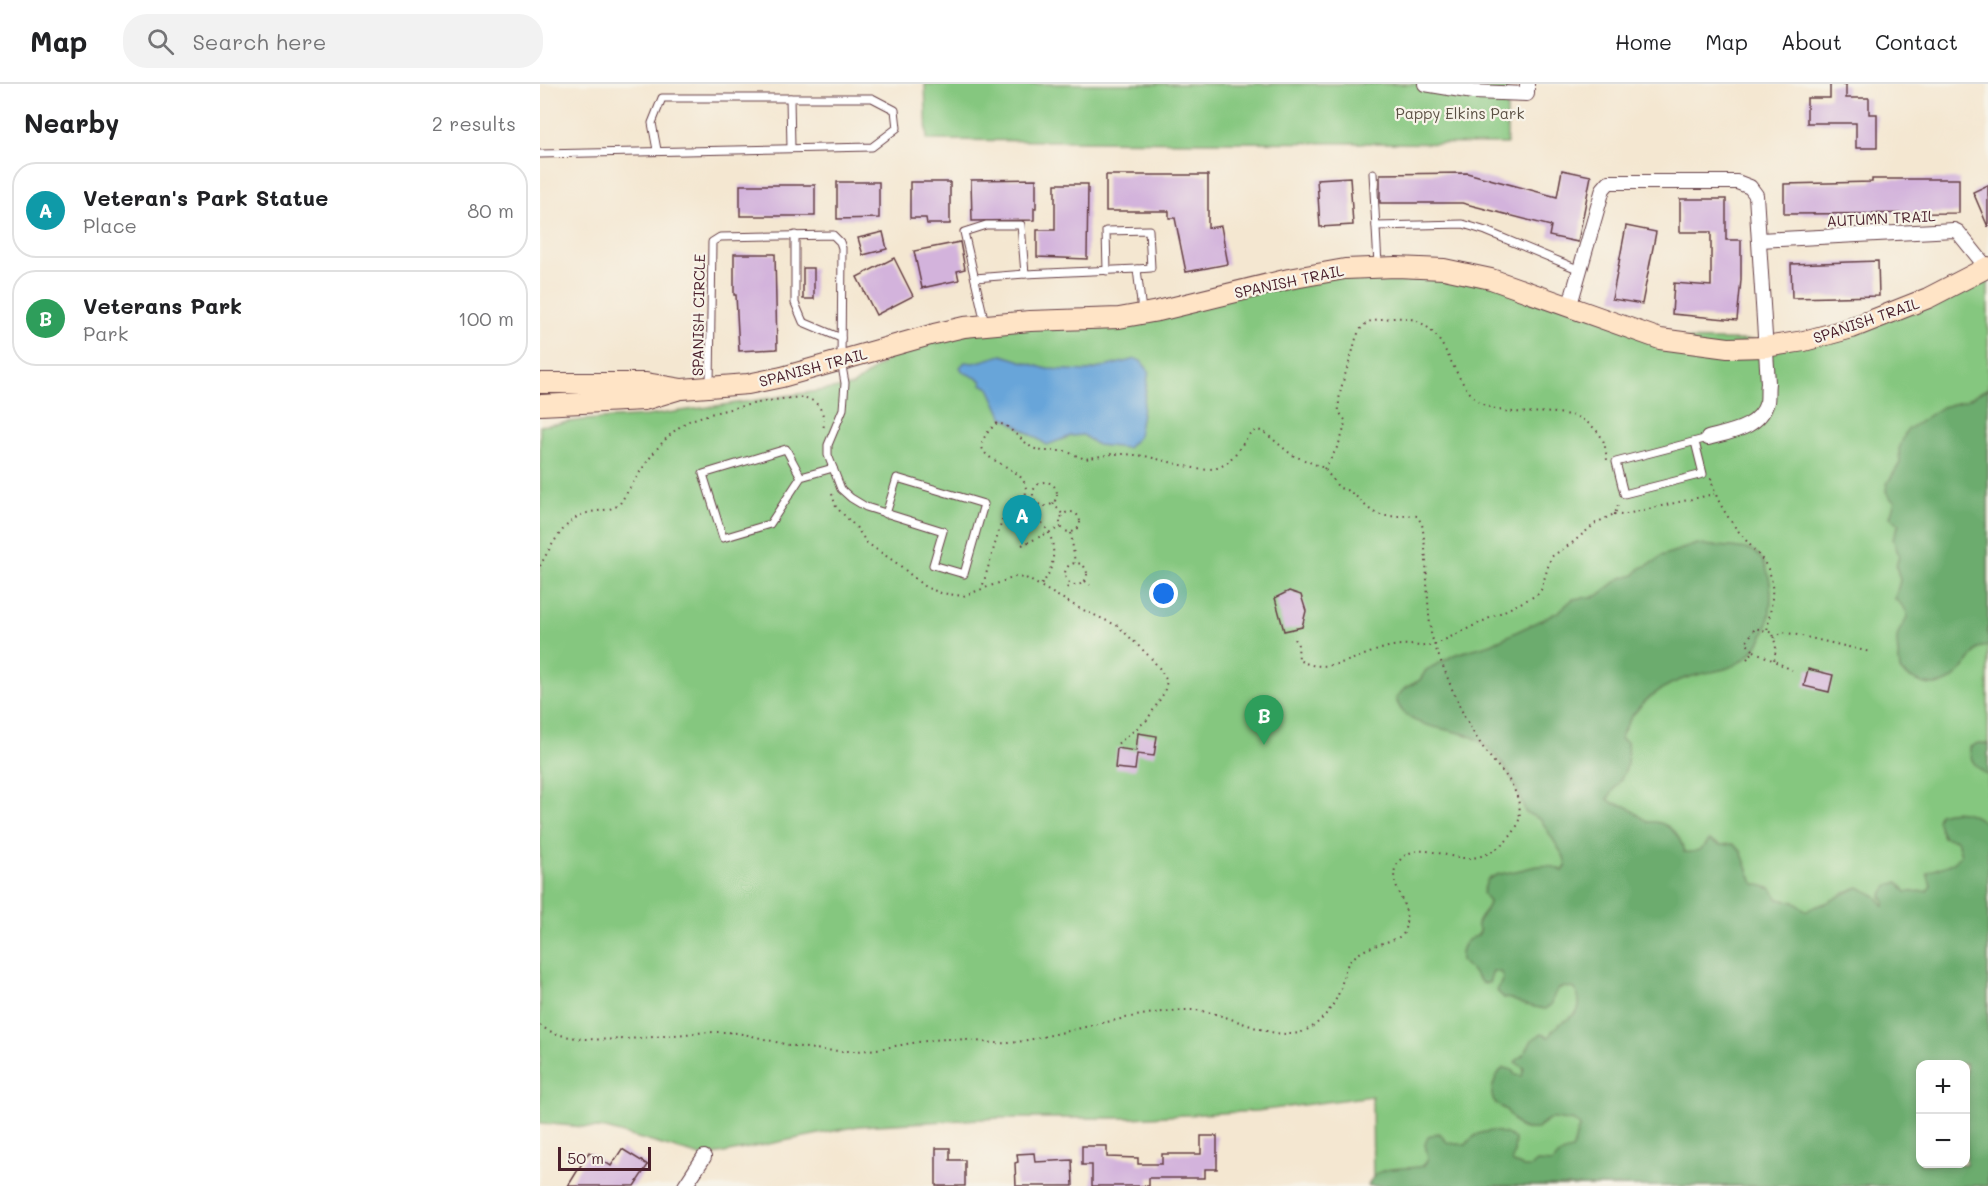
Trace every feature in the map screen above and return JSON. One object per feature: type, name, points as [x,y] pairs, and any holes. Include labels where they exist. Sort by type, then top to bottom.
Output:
[{"type":"street","points":[[1425,84],[1473,92],[1527,94],[1527,84]]},
{"type":"street","points":[[1569,308],[1603,189],[1609,182],[1744,184],[1756,195],[1766,347],[1767,402],[1759,416],[1744,428],[1702,440]]},
{"type":"street","name":"AUTUMN TRAIL","points":[[1760,240],[1954,230],[1958,231],[1988,268]]},
{"type":"street","name":"SPANISH TRAIL","points":[[540,382],[646,384],[682,388],[748,384],[934,334],[985,325],[1030,321],[1119,318],[1288,279],[1345,269],[1378,267],[1444,269],[1491,279],[1660,339],[1728,348],[1766,347],[1804,341],[1852,328],[1928,298],[1988,268]]},
{"type":"street","name":"SPANISH TRAIL","points":[[540,405],[644,400],[682,388]]},
{"type":"street","points":[[685,1186],[704,1156]]},
{"type":"lane","points":[[540,154],[872,147],[897,128],[895,110],[872,98],[662,98],[652,123],[657,150]]},
{"type":"lane","points":[[790,98],[791,148]]},
{"type":"lane","points":[[1373,173],[1378,267]]},
{"type":"lane","points":[[1376,226],[1463,224],[1486,231],[1580,270]]},
{"type":"lane","points":[[985,325],[964,232],[986,225],[1022,225],[1025,274]]},
{"type":"lane","points":[[975,278],[1151,268],[1149,230],[1106,231],[1107,270]]},
{"type":"lane","points":[[795,235],[795,303],[803,322],[841,338]]},
{"type":"lane","name":"SPANISH CIRCLE","points":[[710,387],[712,242],[720,237],[833,235],[840,242],[841,360],[845,383],[843,409],[828,445],[829,469]]},
{"type":"lane","points":[[1137,269],[1142,314]]},
{"type":"lane","points":[[1702,440],[1704,474],[1624,494],[1616,462],[1702,440]]},
{"type":"lane","points":[[801,477],[786,449],[703,474],[723,538],[771,524],[801,477],[829,469],[841,489],[866,507],[886,514],[943,531],[933,565],[964,574],[984,504],[897,478],[886,514]]},
{"type":"path","points":[[1324,469],[1335,452],[1345,429],[1345,420],[1339,412],[1340,394],[1358,331],[1366,322],[1374,319],[1401,318],[1412,319],[1434,335],[1470,394],[1481,403],[1490,408],[1513,412],[1559,412],[1576,417],[1602,439],[1608,466]]},
{"type":"path","points":[[540,566],[550,547],[568,524],[584,513],[613,509],[619,505],[666,437],[687,422],[760,403],[804,398],[816,403],[823,413],[822,433]]},
{"type":"path","points":[[540,1025],[553,1034],[585,1038],[648,1037],[717,1032],[748,1034],[795,1046],[844,1052],[879,1050],[951,1039],[991,1043],[1015,1042],[1078,1027],[1187,1010],[1227,1016],[1262,1030],[1286,1034],[1299,1032],[1315,1025],[1324,1017],[1339,993],[1343,974],[1354,957],[1365,949],[1388,942],[1403,934],[1406,926],[1406,913],[1394,884],[1394,873],[1404,855],[1427,850],[1464,858],[1478,856],[1501,845],[1516,827],[1520,817],[1520,807],[1515,793],[1504,773],[1489,757],[1459,705],[1434,645],[1422,524],[1417,516],[1380,515],[1368,508],[1357,495],[1339,488],[1324,469],[1292,454],[1264,432],[1258,430],[1251,432],[1226,464],[1202,470],[1145,456],[1112,454],[1085,459],[1065,451],[1042,451],[1032,448],[1005,425],[997,423],[989,430],[983,450],[989,459],[1010,469],[1023,479],[1027,489],[1022,504],[1006,507],[982,588]]},
{"type":"path","points":[[829,469],[836,507],[856,527],[867,543],[898,564],[925,587],[941,593],[963,596],[1015,578],[1026,578],[1118,626],[1161,669],[1167,681],[1156,709],[1147,720],[1116,745]]},
{"type":"path","points":[[1043,482],[1052,485],[1057,497],[1053,503],[1045,507],[1036,502],[1033,495],[1037,485],[1043,482]]},
{"type":"path","points":[[1713,486],[1714,494],[1742,536],[1761,557],[1769,572],[1772,588],[1767,631]]},
{"type":"path","points":[[1614,514],[1622,515],[1714,494]]},
{"type":"path","points":[[1294,639],[1298,645],[1299,660],[1315,665],[1347,663],[1364,655],[1402,645],[1423,647],[1434,645],[1537,595],[1541,590],[1551,557],[1596,523],[1614,514],[1618,508],[1616,496]]},
{"type":"path","points":[[1053,503],[1063,515]]},
{"type":"path","points":[[1017,506],[1040,521],[1049,533],[1053,548],[1052,564],[1047,577],[1040,586]]},
{"type":"path","points":[[1069,512],[1075,513],[1080,526],[1076,531],[1071,533],[1064,531],[1060,520],[1063,515],[1069,512]]},
{"type":"path","points":[[1022,545],[1061,527]]},
{"type":"path","points":[[1071,533],[1076,564]]},
{"type":"path","points":[[1083,565],[1086,569],[1084,581],[1078,585],[1066,580],[1066,571],[1069,566],[1083,565]]},
{"type":"path","points":[[1084,581],[1090,585]]},
{"type":"path","points":[[1067,588],[1070,583]]},
{"type":"path","points":[[1078,585],[1078,590]]},
{"type":"path","points":[[1774,661],[1773,633],[1755,628],[1746,643],[1754,651],[1774,661],[1792,670]]},
{"type":"path","points":[[1774,638],[1782,632],[1870,652]]},
{"type":"path","points":[[1747,659],[1754,651]]},
{"type":"green space","name":"Pappy Elkins Park","points":[[925,84],[1507,84],[1507,144],[927,140]]},
{"type":"green space","points":[[1988,268],[1988,1186],[1373,1186],[1372,1096],[1257,1111],[1131,1118],[1000,1118],[859,1126],[704,1157],[606,1129],[540,1123],[540,426],[584,420],[647,416],[852,386],[913,340],[1208,299],[1345,269],[1491,279],[1660,339],[1803,341]]},
{"type":"green space","points":[[1988,388],[1988,646],[1978,648],[1952,679],[1936,685],[1926,684],[1909,677],[1900,670],[1897,638],[1907,615],[1895,599],[1900,580],[1896,566],[1899,556],[1893,539],[1899,524],[1890,517],[1895,501],[1886,491],[1887,484],[1900,463],[1899,449],[1906,431],[1942,407],[1965,401]]},
{"type":"green space","points":[[1697,544],[1751,550],[1762,560],[1767,569],[1771,603],[1764,634],[1747,657],[1725,669],[1672,683],[1650,697],[1633,715],[1620,739],[1627,742],[1628,752],[1626,767],[1608,799],[1613,803],[1626,806],[1648,822],[1667,826],[1680,840],[1684,852],[1699,850],[1709,840],[1721,845],[1733,844],[1741,851],[1753,883],[1772,889],[1778,899],[1794,902],[1807,911],[1859,887],[1876,896],[1884,906],[1885,902],[1881,896],[1886,888],[1895,883],[1898,882],[1906,892],[1927,891],[1931,886],[1927,873],[1954,862],[1961,855],[1957,840],[1943,837],[1937,820],[1939,814],[1965,813],[1977,817],[1988,825],[1988,1186],[1368,1186],[1377,1173],[1384,1170],[1423,1166],[1428,1159],[1425,1144],[1428,1137],[1439,1133],[1448,1143],[1466,1145],[1470,1139],[1482,1133],[1496,1132],[1509,1135],[1515,1139],[1513,1163],[1531,1167],[1537,1162],[1553,1163],[1561,1154],[1572,1150],[1580,1127],[1572,1120],[1551,1119],[1538,1129],[1521,1128],[1506,1110],[1495,1103],[1492,1094],[1495,1079],[1504,1068],[1512,1070],[1515,1075],[1522,1076],[1524,1068],[1515,1062],[1525,1053],[1532,1040],[1541,1034],[1549,1037],[1553,1030],[1576,1013],[1579,1000],[1575,989],[1565,987],[1556,991],[1552,1004],[1545,1009],[1525,1005],[1504,998],[1497,991],[1503,978],[1502,973],[1493,971],[1489,983],[1482,983],[1461,961],[1464,945],[1480,932],[1477,924],[1489,902],[1483,893],[1487,880],[1500,874],[1537,866],[1552,866],[1563,871],[1566,866],[1564,857],[1541,820],[1525,812],[1518,791],[1495,754],[1468,735],[1420,723],[1409,717],[1401,709],[1396,698],[1405,688],[1420,680],[1426,670],[1456,654],[1491,644],[1558,612],[1573,599],[1597,596],[1621,578],[1635,575],[1639,569],[1661,556]]},
{"type":"green space","points":[[1978,743],[1988,744],[1988,776],[1977,767],[1971,757],[1970,747]]},
{"type":"water","points":[[1002,355],[1047,369],[1088,371],[1136,359],[1141,361],[1149,371],[1138,437],[1127,448],[1097,445],[1083,435],[1071,436],[1047,445],[1002,416],[989,388],[982,384],[981,380],[963,372],[960,367],[965,362],[974,363]]},
{"type":"building","points":[[1830,84],[1846,84],[1846,98],[1869,98],[1869,114],[1877,114],[1877,148],[1856,148],[1856,123],[1807,123],[1807,98],[1830,98]]},
{"type":"building","points":[[1562,170],[1591,176],[1578,242],[1549,236],[1551,226],[1462,203],[1380,203],[1380,174],[1467,173],[1557,197]]},
{"type":"building","points":[[1106,175],[1208,175],[1208,228],[1221,226],[1228,264],[1186,272],[1175,218],[1169,218],[1169,211],[1106,211]]},
{"type":"building","points":[[1350,177],[1353,225],[1320,227],[1317,179]]},
{"type":"building","points":[[1036,179],[1034,220],[972,221],[971,180]]},
{"type":"building","points":[[1872,179],[1959,179],[1959,213],[1784,214],[1784,184],[1872,182]]},
{"type":"building","points":[[837,182],[879,182],[879,218],[837,219]]},
{"type":"building","points":[[910,182],[950,182],[950,224],[927,224],[926,218],[910,218]]},
{"type":"building","points":[[1055,184],[1088,184],[1087,259],[1037,257],[1037,230],[1055,230]]},
{"type":"building","points":[[740,185],[815,185],[815,216],[740,216]]},
{"type":"building","points":[[1988,185],[1988,227],[1973,192]]},
{"type":"building","points":[[1680,199],[1726,199],[1726,240],[1741,240],[1741,280],[1737,320],[1672,314],[1674,283],[1711,286],[1711,232],[1680,232]]},
{"type":"building","points":[[1626,226],[1656,232],[1642,304],[1612,299]]},
{"type":"building","points":[[883,232],[887,249],[863,255],[858,238]]},
{"type":"building","points":[[960,242],[965,269],[957,271],[959,280],[922,288],[914,251]]},
{"type":"building","points":[[734,254],[775,254],[777,349],[739,351],[736,295],[734,295]]},
{"type":"building","points":[[894,258],[913,296],[876,315],[857,277]]},
{"type":"building","points":[[1878,261],[1879,296],[1792,298],[1791,264]]},
{"type":"building","points":[[803,268],[814,268],[814,299],[803,299]]},
{"type":"building","points":[[1289,591],[1301,595],[1306,611],[1302,627],[1284,631],[1275,598]]},
{"type":"building","points":[[1808,669],[1833,675],[1829,692],[1804,686]]},
{"type":"building","points":[[1138,733],[1157,736],[1154,756],[1137,754],[1135,770],[1115,768],[1117,748],[1136,751]]},
{"type":"building","points":[[1201,1136],[1217,1136],[1217,1169],[1205,1169],[1205,1178],[1149,1178],[1149,1186],[1092,1186],[1092,1165],[1082,1165],[1082,1146],[1107,1146],[1107,1157],[1138,1158],[1138,1164],[1162,1164],[1162,1154],[1201,1154]]},
{"type":"building","points":[[936,1148],[950,1148],[950,1160],[965,1160],[965,1186],[936,1186]]},
{"type":"building","points":[[622,1149],[648,1165],[634,1186],[568,1186],[589,1152],[611,1166]]},
{"type":"building","points":[[1034,1153],[1035,1162],[1072,1160],[1073,1186],[1016,1186],[1017,1154]]},
{"type":"place","name":"Veteran's Park Statue","points":[[1022,545]]},
{"type":"place","name":"Veterans Park","points":[[1264,745]]}]
